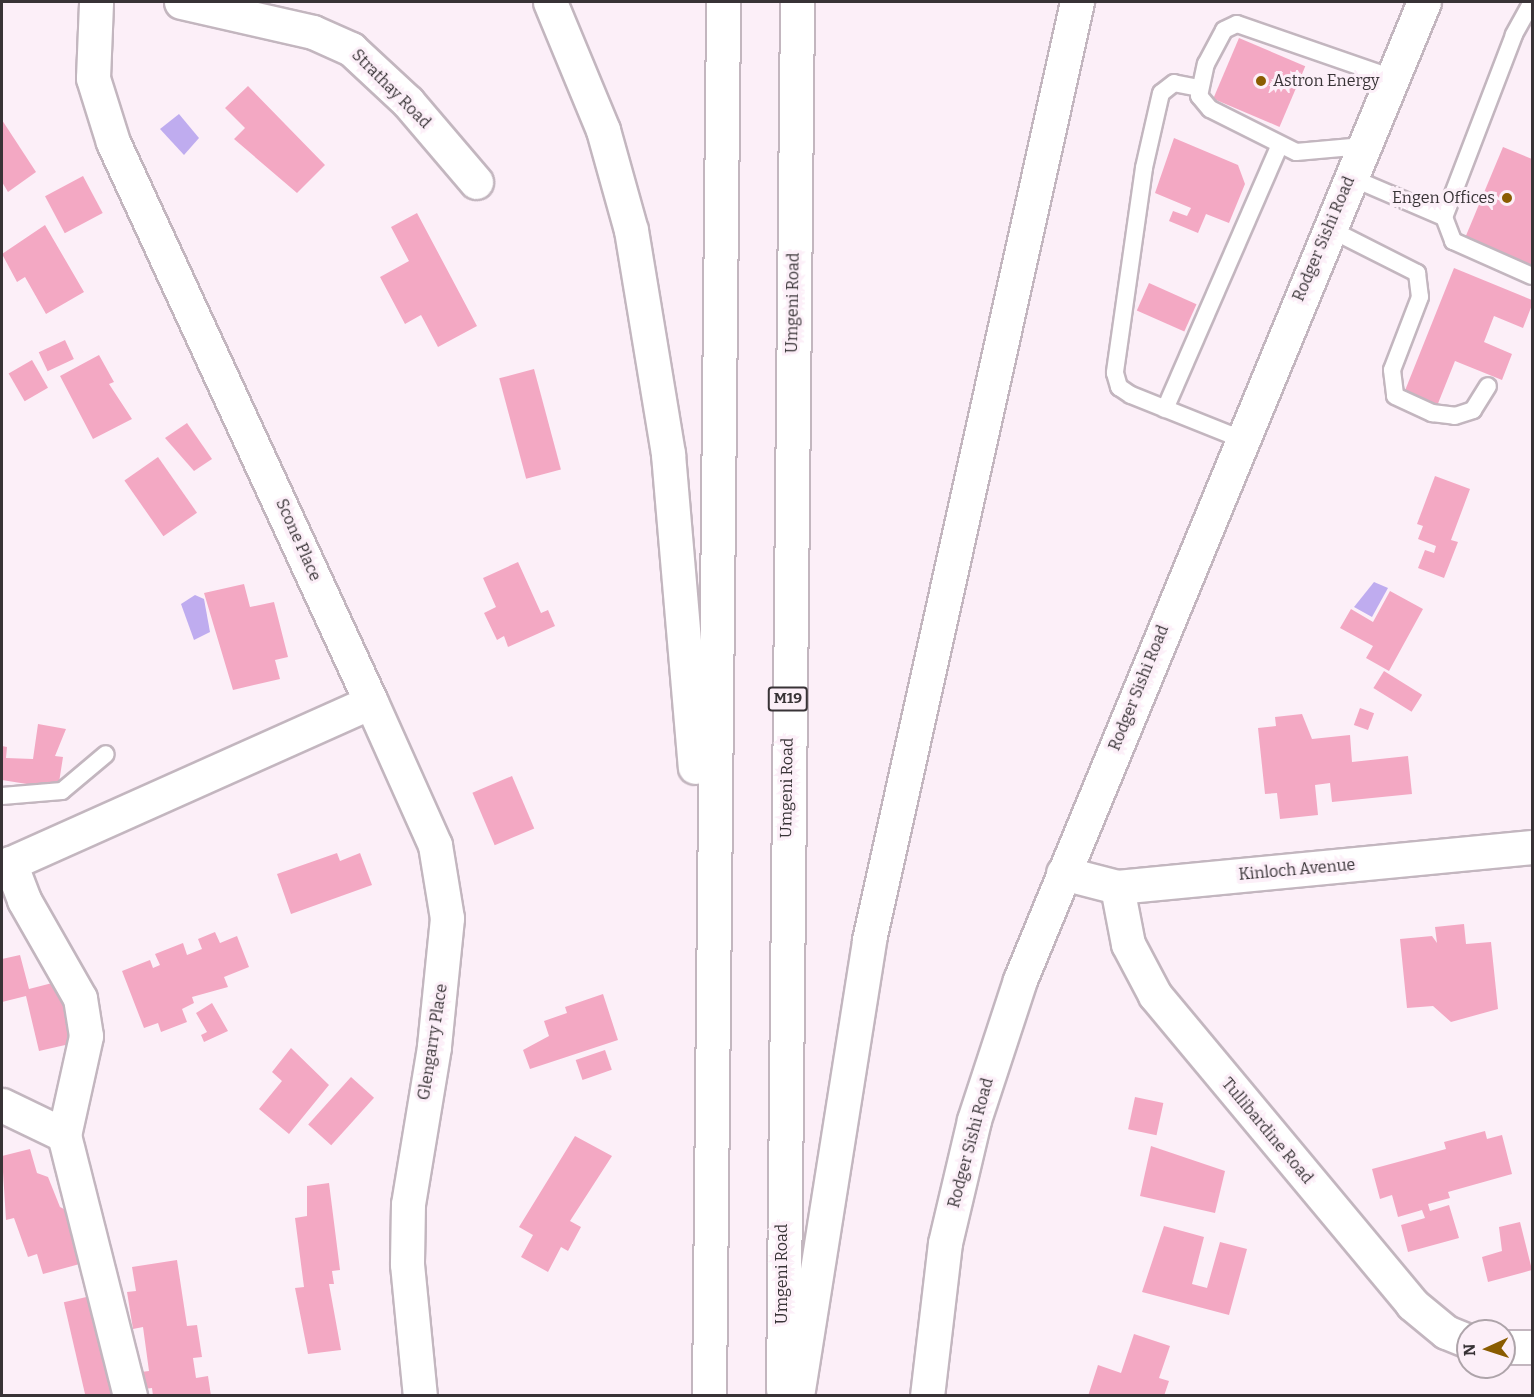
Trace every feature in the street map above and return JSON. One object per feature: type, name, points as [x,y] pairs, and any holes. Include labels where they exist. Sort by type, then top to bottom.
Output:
[{"type":"main road","name":"Scone Place","points":[[96,2],[93,78],[113,142],[371,702]]},
{"type":"main road","name":"Strathay Road","points":[[181,2],[313,32],[351,49],[408,102],[476,182]]},
{"type":"main road","points":[[550,2],[603,130],[631,230],[668,454],[693,738],[710,1137]]},
{"type":"main road","points":[[709,1395],[723,2]]},
{"type":"main road","name":"Umgeni Road","points":[[783,1395],[797,2]]},
{"type":"main road","points":[[797,1395],[869,940],[1077,2]]},
{"type":"main road","name":"Rodger Sishi Road","points":[[927,1395],[945,1243],[974,1119],[1063,873],[1390,77],[1424,2]]},
{"type":"main road","points":[[130,1395],[64,1135],[82,1057],[85,1021],[69,973],[24,900],[6,865],[371,702]]},
{"type":"main road","name":"Glengarry Place","points":[[371,702],[435,845],[447,918],[436,1036],[408,1204],[407,1264],[420,1395]]},
{"type":"main road","name":"Kinloch Avenue","points":[[1063,873],[1117,887],[1533,847]]},
{"type":"main road","name":"Tullibardine Road","points":[[1117,887],[1128,944],[1155,995],[1412,1304],[1446,1332],[1456,1336]]},
{"type":"main road","points":[[2,1105],[64,1135]]},
{"type":"main road","points":[[1516,1347],[1533,1347]]},
{"type":"lane","points":[[1533,2],[1514,35],[1444,217],[1453,242],[1533,276]]},
{"type":"lane","points":[[1363,146],[1296,152],[1210,109],[1199,88],[1221,34],[1237,24],[1390,77]]},
{"type":"lane","points":[[1199,88],[1174,83],[1161,93],[1144,168],[1115,362],[1119,387],[1165,409],[1241,440]]},
{"type":"lane","points":[[1165,409],[1280,145]]},
{"type":"lane","points":[[1350,177],[1444,217]]},
{"type":"lane","points":[[1328,228],[1417,273],[1420,297],[1392,370],[1395,396],[1432,413],[1455,416],[1473,410],[1488,386]]},
{"type":"lane","points":[[2,796],[62,791],[106,754]]},
{"type":"shaded area","points":[[179,114],[199,138],[184,155],[160,129]]},
{"type":"shaded area","points":[[1374,582],[1388,588],[1372,617],[1354,607]]},
{"type":"shaded area","points":[[195,595],[204,599],[210,632],[194,640],[181,604]]},
{"type":"building","points":[[1239,38],[1305,66],[1279,127],[1213,99]]},
{"type":"building","points":[[248,86],[325,165],[297,193],[234,139],[245,128],[225,108]]},
{"type":"building","points":[[2,120],[36,172],[8,192],[2,182]]},
{"type":"building","points":[[1174,138],[1238,165],[1245,184],[1229,223],[1206,214],[1198,233],[1169,221],[1173,211],[1187,216],[1191,208],[1155,193]]},
{"type":"building","name":"Engen Offices","points":[[1503,147],[1532,159],[1531,265],[1465,238]]},
{"type":"building","points":[[83,176],[103,213],[65,233],[45,196]]},
{"type":"building","points":[[417,213],[477,326],[438,347],[421,315],[405,324],[380,277],[409,261],[391,227]]},
{"type":"building","points":[[45,225],[84,292],[46,314],[25,277],[17,282],[2,254]]},
{"type":"building","points":[[1454,268],[1532,300],[1532,305],[1523,328],[1494,316],[1484,342],[1512,354],[1502,380],[1455,361],[1437,406],[1404,393]]},
{"type":"building","points":[[1149,283],[1197,304],[1184,332],[1137,310]]},
{"type":"building","points":[[65,340],[74,359],[48,371],[39,352]]},
{"type":"building","points":[[99,355],[114,382],[109,384],[132,419],[93,439],[60,376]]},
{"type":"building","points":[[32,360],[48,388],[25,401],[9,374]]},
{"type":"building","points":[[534,369],[561,469],[526,479],[499,378]]},
{"type":"building","points":[[187,423],[212,459],[194,471],[165,438]]},
{"type":"building","points":[[158,457],[197,513],[163,536],[124,481]]},
{"type":"building","points":[[1435,476],[1470,489],[1451,540],[1458,542],[1444,578],[1418,568],[1425,550],[1434,553],[1436,546],[1418,539],[1423,526],[1417,524]]},
{"type":"building","points":[[518,562],[541,613],[548,610],[555,626],[508,647],[504,636],[497,640],[484,613],[496,607],[483,578]]},
{"type":"building","points":[[244,584],[250,607],[274,602],[288,657],[275,660],[280,679],[233,690],[204,593]]},
{"type":"building","points":[[1390,591],[1423,609],[1389,671],[1366,658],[1373,646],[1340,628],[1351,609],[1373,622]]},
{"type":"building","points":[[1384,671],[1422,695],[1412,712],[1373,688]]},
{"type":"building","points":[[1360,708],[1374,713],[1368,730],[1354,725]]},
{"type":"building","points":[[1302,714],[1312,739],[1350,735],[1352,762],[1408,756],[1412,794],[1332,802],[1330,783],[1315,785],[1318,815],[1280,819],[1277,793],[1265,794],[1258,728],[1276,726],[1275,717]]},
{"type":"building","points":[[38,724],[66,729],[55,756],[63,757],[58,789],[2,780],[2,746],[7,747],[6,758],[33,759]]},
{"type":"building","points":[[512,776],[534,828],[495,845],[472,793]]},
{"type":"building","points":[[337,853],[340,861],[360,853],[372,885],[291,914],[277,874]]},
{"type":"building","points":[[1464,924],[1466,944],[1491,942],[1498,1009],[1451,1022],[1433,1006],[1407,1008],[1400,939],[1432,936],[1437,943],[1435,927]]},
{"type":"building","points":[[215,932],[220,943],[237,936],[249,967],[224,977],[228,987],[192,997],[194,1003],[182,1009],[187,1022],[161,1032],[158,1023],[144,1028],[122,971],[150,960],[153,968],[160,965],[155,954],[183,943],[187,955],[202,949],[198,939]]},
{"type":"building","points":[[20,955],[29,989],[60,981],[74,1043],[39,1051],[26,996],[2,1002],[2,959]]},
{"type":"building","points":[[603,994],[618,1040],[530,1069],[523,1050],[549,1036],[544,1021],[567,1013],[565,1007]]},
{"type":"building","points":[[212,1003],[228,1031],[204,1042],[201,1035],[207,1032],[196,1013]]},
{"type":"building","points":[[291,1048],[329,1085],[289,1134],[259,1109],[282,1081],[272,1072]]},
{"type":"building","points":[[605,1050],[612,1070],[583,1080],[576,1060]]},
{"type":"building","points":[[351,1077],[374,1098],[331,1145],[308,1125]]},
{"type":"building","points":[[1135,1097],[1163,1103],[1157,1135],[1128,1129]]},
{"type":"building","points":[[1485,1131],[1487,1139],[1502,1135],[1512,1174],[1448,1192],[1450,1198],[1428,1204],[1430,1211],[1449,1205],[1459,1238],[1408,1252],[1401,1225],[1425,1218],[1422,1210],[1398,1217],[1392,1195],[1380,1199],[1372,1169],[1446,1149],[1444,1142]]},
{"type":"building","points":[[575,1136],[612,1156],[570,1221],[581,1227],[568,1251],[561,1247],[548,1272],[521,1257],[533,1235],[519,1227]]},
{"type":"building","points":[[1151,1146],[1225,1171],[1215,1213],[1140,1196]]},
{"type":"building","points":[[30,1149],[37,1173],[48,1177],[60,1207],[70,1212],[87,1262],[43,1274],[37,1254],[28,1257],[14,1218],[6,1220],[2,1156]]},
{"type":"building","points":[[329,1183],[340,1270],[332,1271],[334,1284],[329,1284],[341,1350],[308,1354],[295,1288],[304,1287],[295,1218],[307,1216],[307,1186]]},
{"type":"building","points":[[1520,1222],[1532,1270],[1488,1282],[1482,1257],[1502,1251],[1499,1227]]},
{"type":"building","points":[[1164,1226],[1204,1237],[1192,1284],[1207,1288],[1220,1242],[1247,1249],[1229,1315],[1142,1292]]},
{"type":"building","points":[[177,1260],[187,1326],[197,1325],[202,1357],[193,1358],[196,1378],[208,1376],[211,1396],[153,1396],[152,1388],[144,1389],[141,1372],[149,1371],[143,1327],[133,1329],[127,1292],[136,1291],[132,1267]]},
{"type":"building","points":[[95,1295],[118,1396],[85,1396],[64,1302]]},
{"type":"building","points":[[1134,1334],[1170,1346],[1159,1378],[1169,1381],[1164,1396],[1088,1396],[1098,1365],[1121,1373]]},
{"type":"place","name":"Astron Energy","points":[[1261,81]]},
{"type":"place","name":"Engen Offices","points":[[1507,198]]}]
